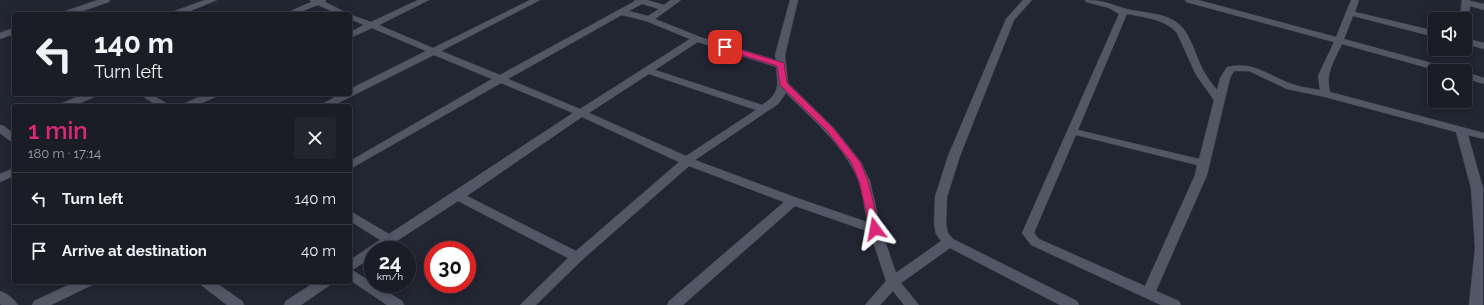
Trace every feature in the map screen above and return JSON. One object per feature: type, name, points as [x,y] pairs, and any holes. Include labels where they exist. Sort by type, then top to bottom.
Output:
[{"type":"street","points":[[72,12],[106,0]]},
{"type":"street","points":[[180,12],[213,0]]},
{"type":"street","points":[[352,34],[425,0]]},
{"type":"street","points":[[352,92],[536,0]]},
{"type":"street","points":[[649,19],[677,0]]},
{"type":"street","points":[[527,305],[577,257],[687,161],[774,102],[781,94],[783,84],[780,56],[794,0]]},
{"type":"street","points":[[1028,0],[1010,19],[954,156],[941,197],[940,224],[942,234],[949,242],[1072,305]]},
{"type":"street","points":[[1088,0],[1121,10],[1160,18],[1176,26],[1181,32],[1201,75],[1219,99]]},
{"type":"street","points":[[1189,0],[1428,65]]},
{"type":"street","points":[[1326,94],[1323,84],[1323,76],[1355,0]]},
{"type":"street","points":[[293,12],[318,1],[341,12]]},
{"type":"street","points":[[352,165],[500,79],[640,1],[666,8]]},
{"type":"street","points":[[1465,12],[1466,1],[1484,6]]},
{"type":"street","points":[[1121,10],[1123,14],[1028,233],[1035,242],[1174,305]]},
{"type":"street","points":[[621,12],[649,19],[697,39],[781,64]]},
{"type":"street","points":[[1350,13],[1428,32]]},
{"type":"street","points":[[352,17],[581,113],[687,161],[793,201],[875,229]]},
{"type":"street","points":[[0,36],[12,33]]},
{"type":"street","points":[[352,217],[389,240],[458,196],[581,113],[697,39]]},
{"type":"street","points":[[1472,43],[1484,46]]},
{"type":"street","points":[[1149,293],[1200,174],[1219,99],[1225,78],[1230,69],[1237,67],[1257,71],[1287,86],[1326,94],[1484,136]]},
{"type":"street","points":[[647,70],[763,109]]},
{"type":"street","points":[[1472,77],[1484,80]]},
{"type":"street","points":[[783,84],[830,130],[855,162],[864,181],[875,229],[893,282],[912,305]]},
{"type":"street","points":[[69,104],[88,96]]},
{"type":"street","points":[[148,96],[162,104]]},
{"type":"street","points":[[192,104],[210,96]]},
{"type":"street","points":[[328,104],[345,96]]},
{"type":"street","points":[[2,130],[12,128]]},
{"type":"street","points":[[1461,129],[1476,188],[1481,248],[1476,305]]},
{"type":"street","points":[[2,130],[12,138]]},
{"type":"street","points":[[1072,131],[1203,163]]},
{"type":"street","points":[[0,178],[12,173]]},
{"type":"street","points":[[458,196],[577,257]]},
{"type":"street","points":[[674,305],[793,201]]},
{"type":"street","points":[[872,305],[893,282],[949,242]]},
{"type":"street","points":[[352,265],[364,257]]},
{"type":"street","points":[[352,275],[397,305]]},
{"type":"street","points":[[39,305],[83,284]]},
{"type":"street","points":[[209,284],[236,305]]},
{"type":"street","points":[[291,305],[322,284]]},
{"type":"street","points":[[0,296],[11,305]]},
{"type":"route","points":[[725,47],[781,64],[783,84],[830,130],[855,162],[864,181],[875,229]]}]
